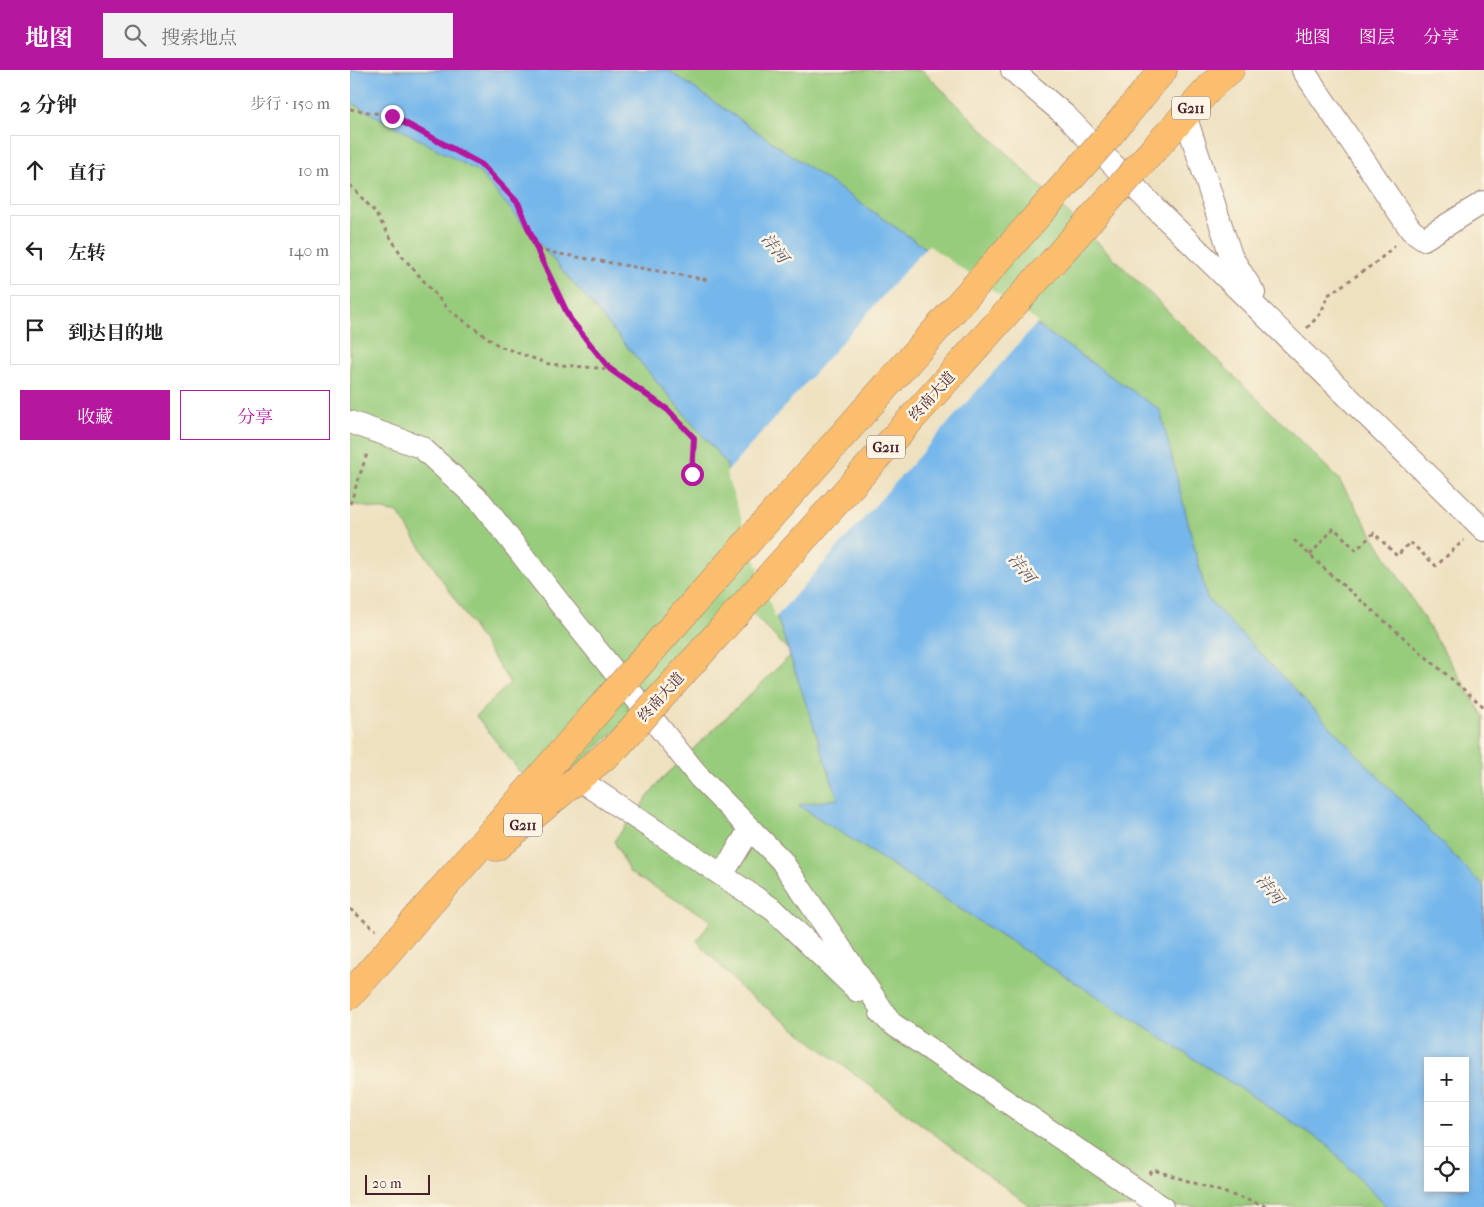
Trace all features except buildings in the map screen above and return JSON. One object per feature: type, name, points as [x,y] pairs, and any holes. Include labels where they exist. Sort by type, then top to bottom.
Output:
[{"type":"highway","name":"G211","points":[[350,995],[588,722],[1110,134],[1164,70]]},
{"type":"highway","name":"终南大道","points":[[578,779],[617,746],[1215,82],[1230,70]]},
{"type":"highway","name":"G211","points":[[430,903],[578,779]]},
{"type":"street","points":[[1012,70],[1066,116],[1294,344],[1482,528]]},
{"type":"street","points":[[1309,72],[1411,230],[1424,239],[1484,202]]},
{"type":"street","points":[[1186,115],[1231,256],[1274,324]]},
{"type":"street","points":[[350,422],[421,447],[481,502],[700,778],[781,860],[891,1023]]},
{"type":"street","points":[[578,779],[774,910],[891,1023],[1162,1207]]},
{"type":"street","points":[[722,875],[750,829]]},
{"type":"path","points":[[350,109],[392,116],[482,165],[518,203],[537,250],[570,319],[610,369],[668,410],[694,438],[692,474]]},
{"type":"path","points":[[350,185],[374,211],[402,256],[449,310],[499,346],[549,364],[610,369]]},
{"type":"path","points":[[1294,344],[1322,312],[1328,295],[1378,260],[1411,230]]},
{"type":"path","points":[[537,250],[709,280]]},
{"type":"path","points":[[350,504],[374,430]]},
{"type":"path","points":[[1310,555],[1334,528],[1356,550],[1374,533],[1397,556],[1410,542],[1436,566],[1482,528]]},
{"type":"path","points":[[1294,540],[1484,707]]},
{"type":"path","points":[[350,909],[394,944]]},
{"type":"path","points":[[1134,1188],[1154,1170],[1269,1207]]},
{"type":"green space","points":[[350,70],[922,70],[1338,478],[1484,717],[1484,1207],[1031,1207],[743,990],[697,941],[711,920],[630,873],[614,841],[660,781],[792,654],[739,600],[658,692],[541,799],[476,716],[510,683],[398,513],[350,504]]},
{"type":"water","name":"沣河","points":[[350,70],[668,70],[1160,410],[1207,598],[1484,887],[1484,1207],[1387,1207],[1325,1143],[798,805],[838,799],[725,462],[479,172],[350,102]]},
{"type":"pier","points":[[928,245],[1038,322],[775,618],[726,473]]},
{"type":"route","points":[[392,116],[482,165],[518,203],[540,256],[570,319],[610,369],[668,410],[694,438],[692,474]]}]
